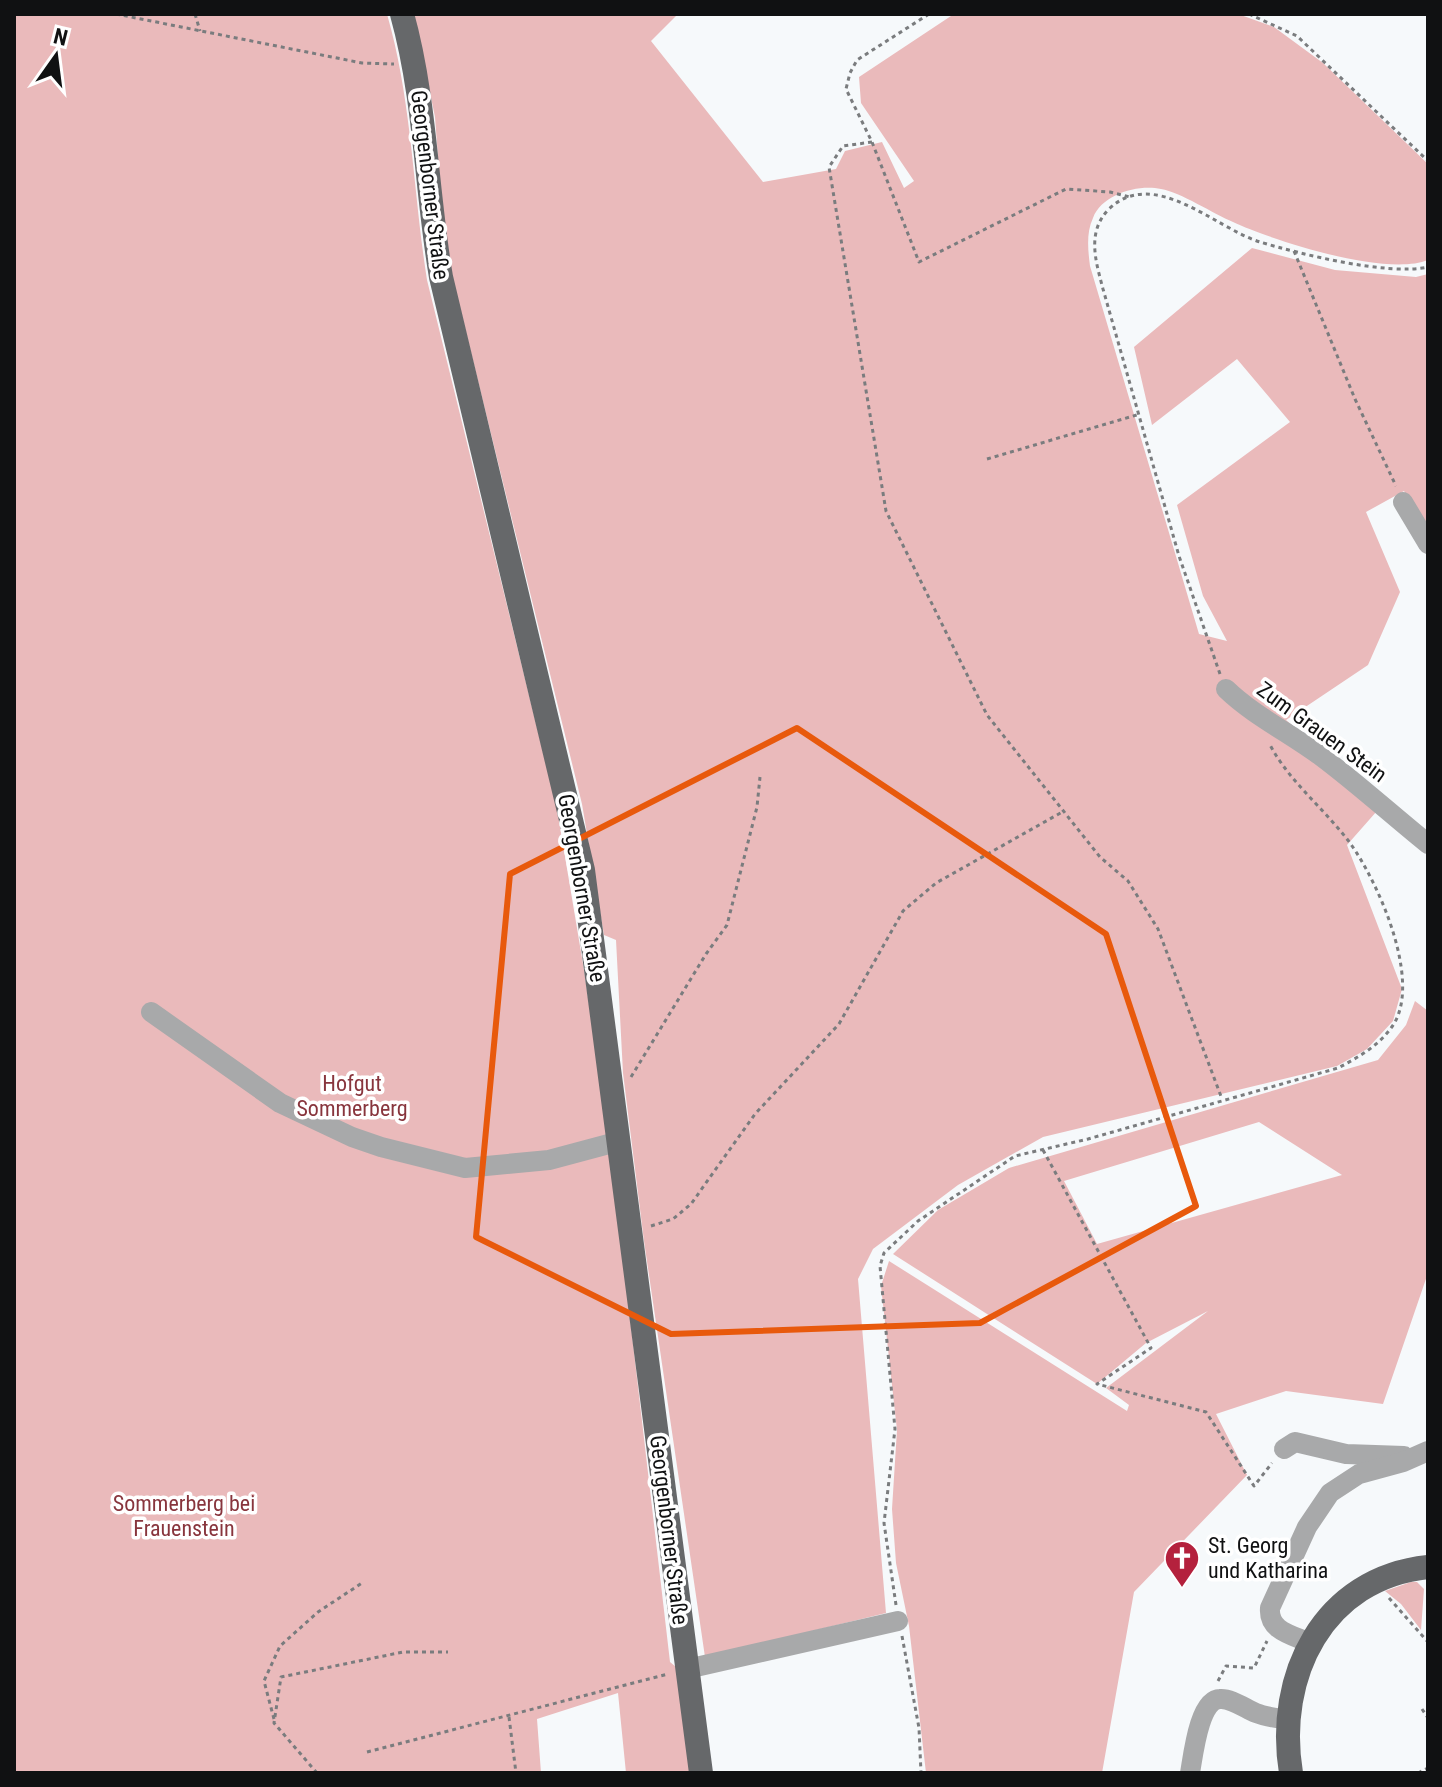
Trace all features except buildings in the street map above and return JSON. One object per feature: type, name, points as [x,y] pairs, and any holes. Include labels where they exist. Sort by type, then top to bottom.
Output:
[{"type":"main road","name":"Georgenborner Straße","points":[[402,14],[423,118],[429,198],[441,277],[575,832],[594,940],[701,1773]]},
{"type":"main road","points":[[1291,1773],[1288,1720],[1296,1675],[1310,1643],[1334,1611],[1371,1582],[1390,1574],[1428,1567]]},
{"type":"street","points":[[1403,502],[1428,544]]},
{"type":"street","name":"Zum Grauen Stein","points":[[1226,689],[1255,714],[1283,729],[1325,759],[1428,844]]},
{"type":"street","points":[[151,1012],[280,1103],[381,1147],[465,1168],[549,1160],[620,1141]]},
{"type":"street","points":[[1284,1449],[1295,1442],[1346,1454],[1422,1454]]},
{"type":"street","points":[[1310,1643],[1274,1626],[1269,1619],[1270,1608],[1307,1527],[1330,1493],[1359,1474],[1422,1454]]},
{"type":"street","points":[[687,1669],[898,1621]]},
{"type":"street","points":[[1190,1773],[1201,1720],[1209,1704],[1215,1700],[1220,1699],[1257,1714],[1288,1720]]},
{"type":"path","points":[[116,14],[362,63],[414,65]]},
{"type":"path","points":[[195,14],[200,31]]},
{"type":"path","points":[[929,14],[857,60],[846,89],[872,142],[919,262],[1066,189],[1110,192],[1130,197]]},
{"type":"path","points":[[1249,14],[1297,36],[1428,161]]},
{"type":"path","points":[[872,142],[843,146],[829,167],[886,511],[987,715],[1100,857],[1128,881],[1158,929],[1222,1099]]},
{"type":"path","points":[[1226,689],[1179,556],[1094,251],[1095,234],[1102,217],[1115,204],[1151,193],[1178,201],[1256,241],[1392,269],[1428,267]]},
{"type":"path","points":[[1294,251],[1355,399],[1403,502]]},
{"type":"path","points":[[987,459],[1140,414]]},
{"type":"path","points":[[921,1773],[919,1728],[898,1621],[884,1523],[895,1429],[880,1266],[884,1253],[918,1221],[1015,1156],[1338,1068],[1367,1052],[1394,1022],[1404,990],[1395,943],[1372,879],[1349,842],[1280,765],[1255,714]]},
{"type":"path","points":[[613,1093],[634,1074],[706,954],[727,925],[757,807],[760,777]]},
{"type":"path","points":[[631,1227],[673,1219],[691,1204],[755,1114],[839,1024],[903,911],[936,883],[1064,811]]},
{"type":"path","points":[[1043,1150],[1151,1348],[1097,1384],[1206,1412],[1254,1486],[1284,1449]]},
{"type":"path","points":[[1371,1582],[1399,1606],[1428,1642]]},
{"type":"path","points":[[317,1773],[274,1723],[264,1681],[280,1646],[318,1612],[362,1583]]},
{"type":"path","points":[[1215,1700],[1216,1686],[1226,1666],[1254,1668],[1274,1626]]},
{"type":"path","points":[[274,1723],[281,1677],[403,1652],[448,1652]]},
{"type":"path","points":[[367,1752],[687,1669]]},
{"type":"path","points":[[1422,1709],[1428,1718]]},
{"type":"path","points":[[508,1716],[516,1773]]},
{"type":"path","points":[[1418,1773],[1428,1768]]},
{"type":"highlighted area","points":[[797,728],[1106,934],[1196,1206],[980,1323],[671,1334],[476,1237],[510,874]]},
{"type":"green space","points":[[14,14],[387,14],[407,113],[427,280],[557,809],[610,1146],[670,1662],[682,1672],[695,1773],[626,1773],[618,1693],[537,1719],[541,1773],[14,1773]]},
{"type":"green space","points":[[414,14],[678,14],[651,41],[763,182],[836,169],[845,151],[882,142],[904,188],[914,181],[861,103],[859,77],[954,14],[1238,14],[1274,27],[1323,63],[1428,164],[1428,260],[1386,264],[1302,247],[1251,230],[1178,194],[1152,188],[1122,193],[1104,203],[1093,218],[1088,242],[1090,266],[1199,634],[1227,641],[1203,596],[1177,505],[1290,422],[1237,359],[1152,425],[1134,347],[1252,248],[1335,270],[1416,277],[1428,274],[1428,533],[1404,491],[1366,512],[1400,592],[1368,665],[1286,720],[1384,803],[1347,845],[1402,989],[1393,1021],[1367,1049],[1337,1066],[1043,1137],[958,1185],[873,1249],[858,1279],[886,1613],[705,1657],[644,1241],[623,1073],[616,940],[604,935],[582,804],[452,275],[441,197],[435,117]]},
{"type":"green space","points":[[1415,1001],[1428,1011],[1428,1273],[1383,1404],[1286,1391],[1216,1414],[1247,1475],[1134,1592],[1102,1773],[926,1773],[909,1626],[896,1563],[892,1509],[897,1430],[881,1286],[889,1261],[1127,1411],[1129,1405],[1106,1388],[1208,1311],[1146,1343],[1097,1384],[893,1254],[938,1210],[1009,1168],[1378,1060],[1406,1025]],"holes":[[[1259,1122],[1342,1175],[1097,1244],[1064,1181]]]},
{"type":"green space","points":[[1417,1582],[1424,1589],[1421,1630],[1401,1604],[1385,1591]]},
{"type":"place","name":"St. Georg und Katharina","points":[[1182,1589]]},
{"type":"park label","name":"Hofgut Sommerberg","points":[[352,1096]]},
{"type":"park label","name":"Sommerberg bei Frauenstein","points":[[184,1516]]}]
